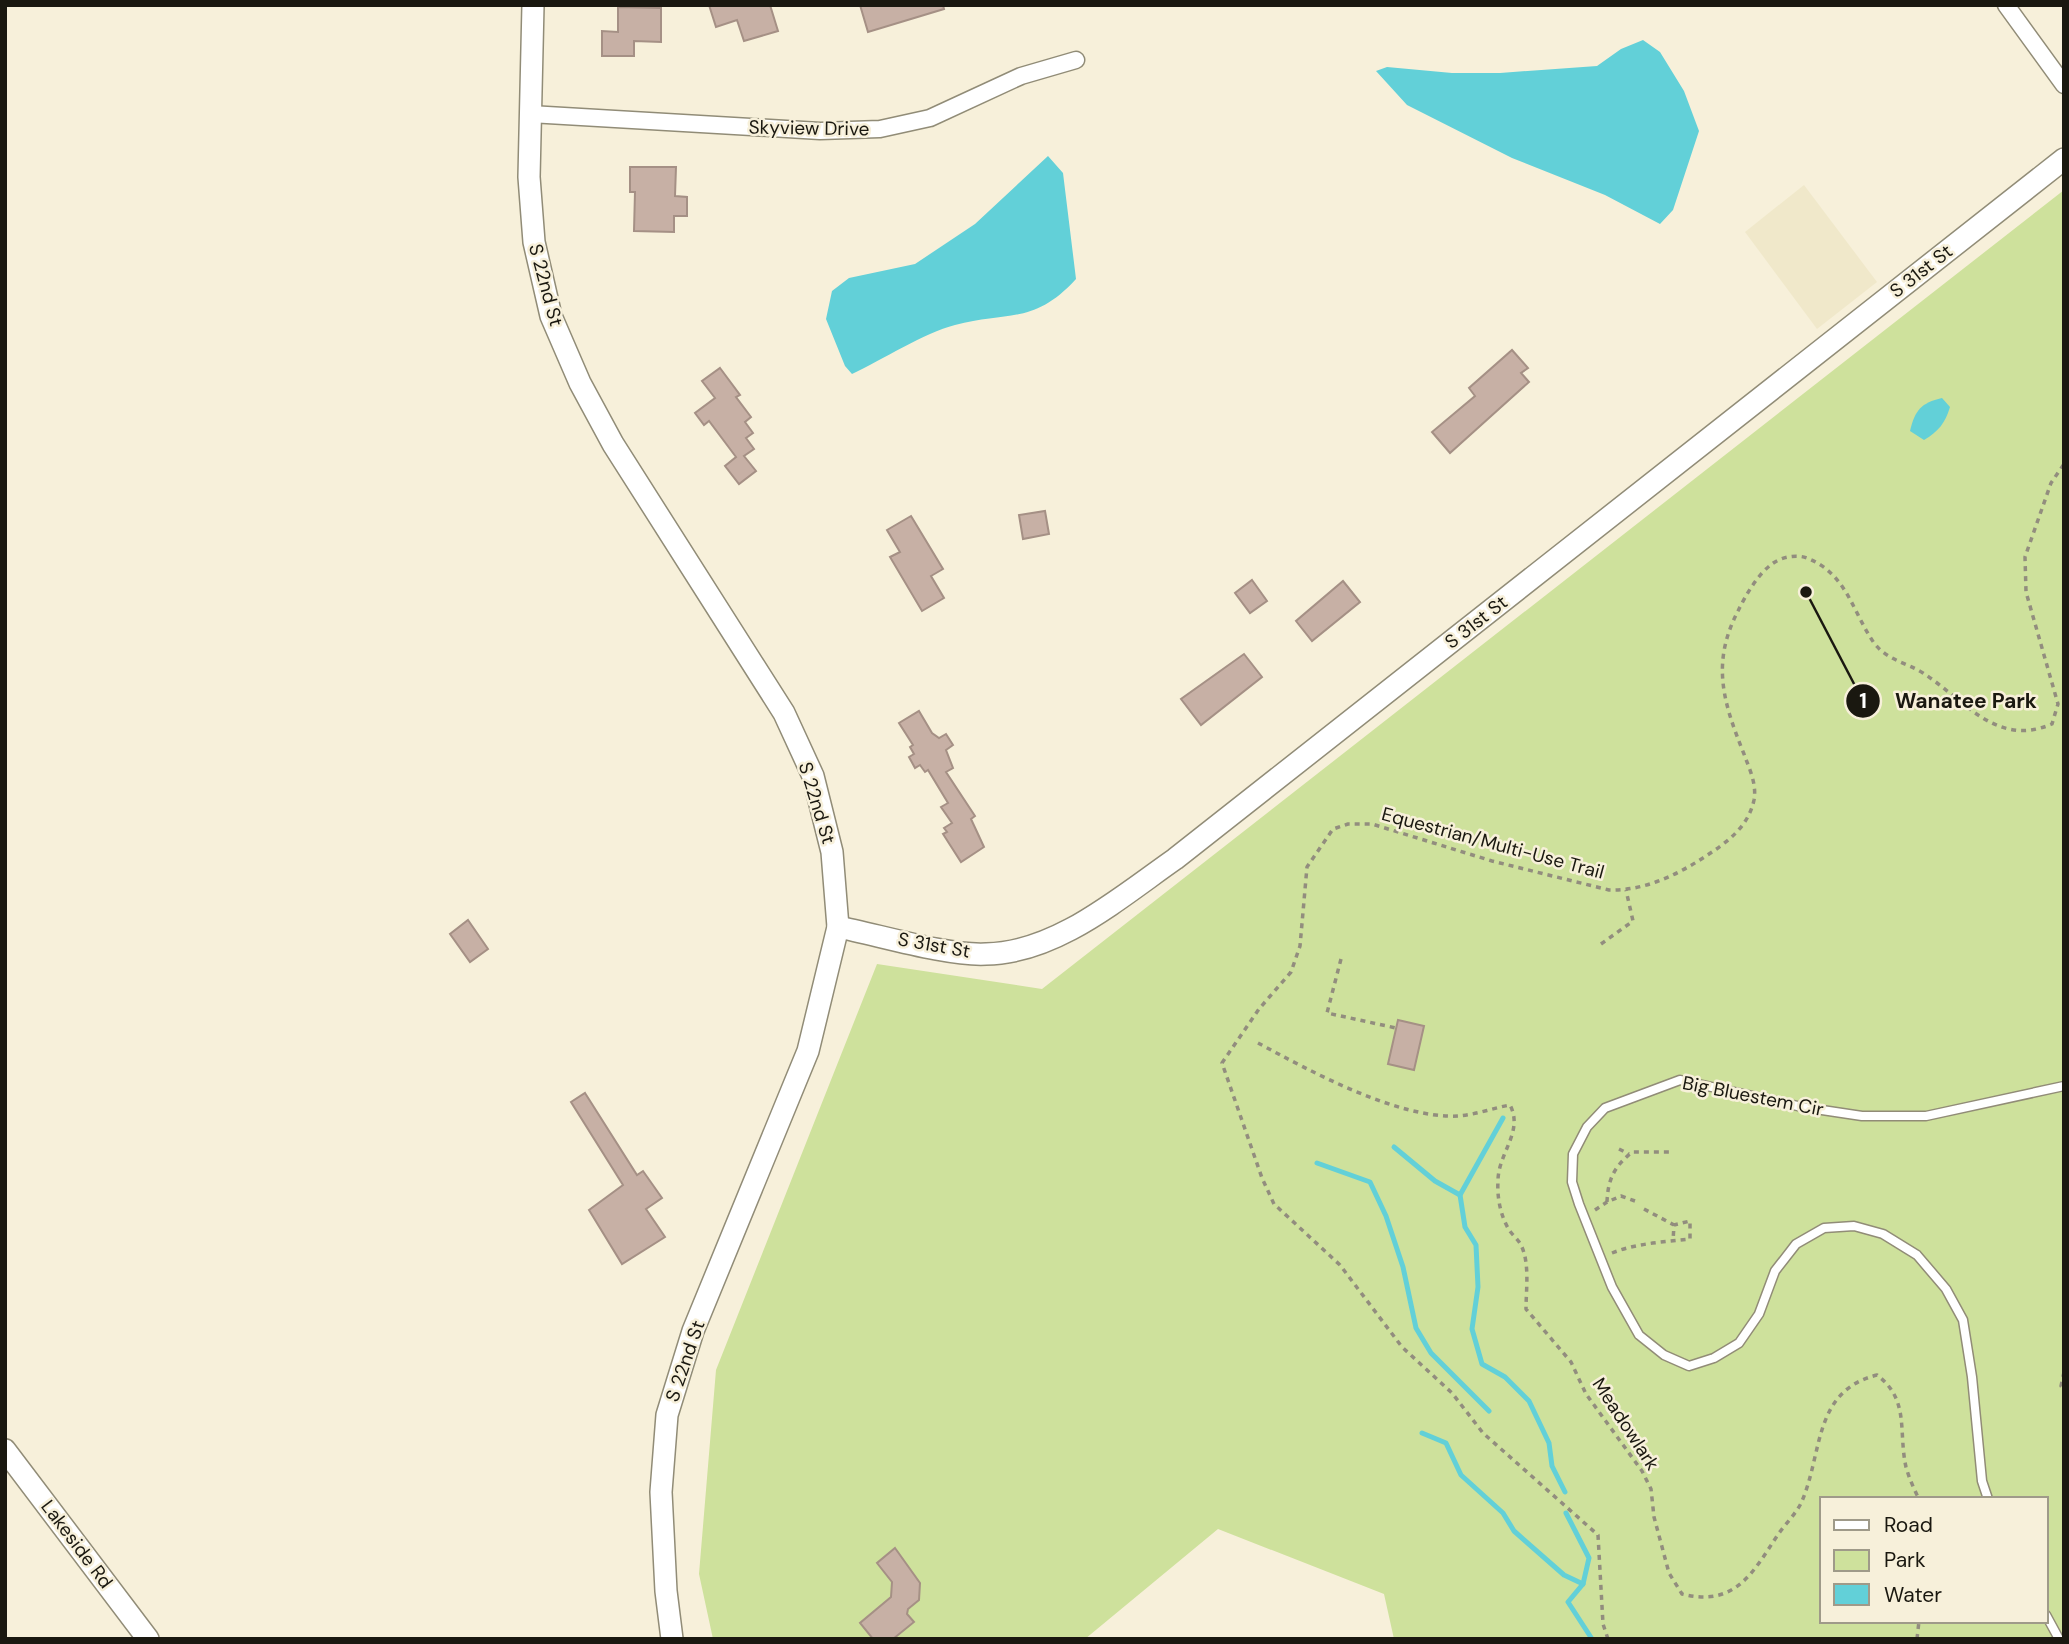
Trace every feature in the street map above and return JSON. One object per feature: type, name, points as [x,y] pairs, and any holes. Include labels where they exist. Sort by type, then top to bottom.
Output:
[{"type":"street","name":"S 22nd St","points":[[533,5],[529,177],[534,242],[551,316],[580,383],[613,444],[784,713],[813,776],[832,852],[838,927],[808,1051],[693,1332],[667,1415],[661,1492],[666,1591],[672,1639]]},
{"type":"street","points":[[2007,5],[2064,85]]},
{"type":"street","name":"Skyview Drive","points":[[530,114],[820,131],[880,129],[930,118],[1021,76],[1076,60]]},
{"type":"street","name":"S 31st St","points":[[838,927],[986,954],[1040,944],[1102,910],[1186,851],[2064,159]]},
{"type":"street","name":"Lakeside Rd","points":[[5,1450],[148,1639]]},
{"type":"lane","name":"Big Bluestem Cir","points":[[1987,1497],[1982,1481],[1972,1377],[1963,1320],[1946,1289],[1917,1255],[1883,1234],[1854,1226],[1824,1228],[1796,1244],[1775,1271],[1759,1314],[1740,1343],[1714,1358],[1689,1366],[1664,1355],[1639,1335],[1612,1287],[1573,1182],[1573,1154],[1587,1127],[1605,1108],[1636,1094],[1680,1080],[1863,1116],[1926,1116],[2064,1086]]},
{"type":"lane","points":[[2048,1619],[2059,1639]]},
{"type":"path","name":"Equestrian/Multi-Use Trail","points":[[1608,1639],[1603,1624],[1598,1535],[1483,1433],[1451,1393],[1402,1347],[1340,1265],[1274,1204],[1262,1178],[1222,1063],[1259,1009],[1291,972],[1300,946],[1307,867],[1333,829],[1348,824],[1372,824],[1492,861],[1609,890],[1626,890],[1659,882],[1725,844],[1748,818],[1755,798],[1754,783],[1730,719],[1721,660],[1728,632],[1751,588],[1771,565],[1783,558],[1802,556],[1818,563],[1838,578],[1875,643],[1889,659],[1922,672],[1957,702],[2013,732],[2034,732],[2052,724],[2058,704],[2026,592],[2025,556],[2051,483],[2064,464]]},
{"type":"path","points":[[1601,944],[1633,921],[1626,890]]},
{"type":"path","points":[[1341,959],[1326,1013],[1396,1028]]},
{"type":"path","name":"Meadowlark","points":[[1258,1043],[1353,1092],[1416,1110],[1458,1116],[1510,1105],[1517,1117],[1512,1139],[1501,1157],[1499,1203],[1507,1227],[1522,1246],[1526,1273],[1526,1309],[1571,1362],[1586,1394],[1642,1471],[1651,1489],[1654,1517],[1669,1573],[1682,1594],[1699,1598],[1721,1594],[1743,1584],[1759,1566],[1801,1503],[1830,1408],[1844,1391],[1861,1379],[1877,1375],[1893,1387],[1901,1414],[1906,1467],[1918,1497]]},
{"type":"path","points":[[1619,1149],[1629,1154]]},
{"type":"path","points":[[1636,1201],[1621,1196],[1607,1202],[1608,1181],[1618,1164],[1632,1152],[1669,1152]]},
{"type":"path","points":[[1600,1257],[1628,1246],[1690,1239],[1690,1221],[1675,1225],[1644,1209]]},
{"type":"path","points":[[1673,1241],[1675,1225]]},
{"type":"path","points":[[2064,1373],[2064,1389]]},
{"type":"shaded area","points":[[1804,185],[1877,282],[1817,329],[1745,232]]},
{"type":"green space","points":[[2064,190],[2064,1639],[1394,1639],[1384,1594],[1218,1529],[1085,1639],[713,1639],[699,1574],[716,1370],[877,964],[1042,989]]},
{"type":"water","points":[[1643,40],[1660,52],[1684,91],[1699,131],[1673,210],[1660,224],[1605,195],[1512,158],[1407,105],[1376,71],[1387,67],[1452,73],[1500,73],[1597,66],[1621,49]]},
{"type":"water","points":[[1048,156],[1063,173],[1076,279],[1061,294],[1033,310],[943,329],[852,374],[845,366],[826,319],[832,291],[849,278],[915,264],[975,224]]},
{"type":"water","points":[[1942,398],[1950,407],[1938,430],[1924,440],[1910,431],[1920,408]]},
{"type":"building","points":[[709,5],[770,5],[778,31],[744,41],[737,20],[716,27]]},
{"type":"building","points":[[860,5],[943,5],[944,9],[868,32]]},
{"type":"building","points":[[618,7],[661,8],[661,42],[634,41],[634,56],[602,56],[602,31],[618,32]]},
{"type":"building","points":[[630,167],[676,167],[675,196],[687,197],[687,216],[674,216],[674,232],[634,231],[635,192],[630,192]]},
{"type":"building","points":[[1512,350],[1528,368],[1521,373],[1529,382],[1450,453],[1432,432],[1475,396],[1469,388]]},
{"type":"building","points":[[720,368],[740,395],[736,397],[751,417],[745,422],[753,433],[746,438],[754,449],[744,456],[756,471],[739,484],[725,466],[736,457],[709,421],[704,425],[695,413],[715,398],[702,381]]},
{"type":"building","points":[[1045,511],[1049,534],[1023,539],[1019,515]]},
{"type":"building","points":[[911,516],[943,569],[931,576],[944,598],[922,611],[890,557],[900,552],[887,530]]},
{"type":"building","points":[[1252,580],[1267,601],[1250,613],[1235,593]]},
{"type":"building","points":[[1343,581],[1360,602],[1312,641],[1296,621]]},
{"type":"building","points":[[1244,654],[1262,677],[1201,725],[1181,699]]},
{"type":"building","points":[[919,711],[932,733],[939,738],[946,734],[953,745],[946,750],[953,768],[946,772],[975,816],[971,819],[984,847],[961,862],[943,834],[947,832],[944,828],[952,823],[941,807],[948,803],[928,770],[925,772],[920,765],[915,768],[909,757],[914,754],[910,747],[913,745],[899,723]]},
{"type":"building","points":[[468,920],[488,949],[470,962],[450,934]]},
{"type":"building","points":[[1398,1020],[1424,1026],[1414,1070],[1388,1064]]},
{"type":"building","points":[[585,1093],[637,1175],[643,1171],[662,1198],[646,1209],[665,1237],[622,1264],[589,1210],[623,1185],[571,1102]]},
{"type":"building","points":[[895,1548],[920,1583],[919,1600],[908,1609],[907,1614],[914,1622],[893,1639],[873,1639],[860,1623],[891,1597],[892,1582],[877,1563]]},
{"type":"waterway","points":[[1503,1118],[1460,1195],[1465,1227],[1476,1245],[1478,1287],[1472,1329],[1482,1364],[1505,1377],[1529,1401],[1549,1443],[1552,1466],[1565,1492]]},
{"type":"waterway","points":[[1394,1147],[1435,1181],[1460,1195]]},
{"type":"waterway","points":[[1317,1163],[1370,1182],[1386,1216],[1403,1267],[1416,1328],[1431,1353],[1489,1411]]},
{"type":"waterway","points":[[1422,1433],[1446,1443],[1461,1475],[1503,1513],[1514,1531],[1564,1575],[1583,1584]]},
{"type":"waterway","points":[[1566,1513],[1589,1558],[1583,1584],[1568,1602],[1592,1639]]},
{"type":"place","name":"Wanatee Park","points":[[1806,592]]}]
